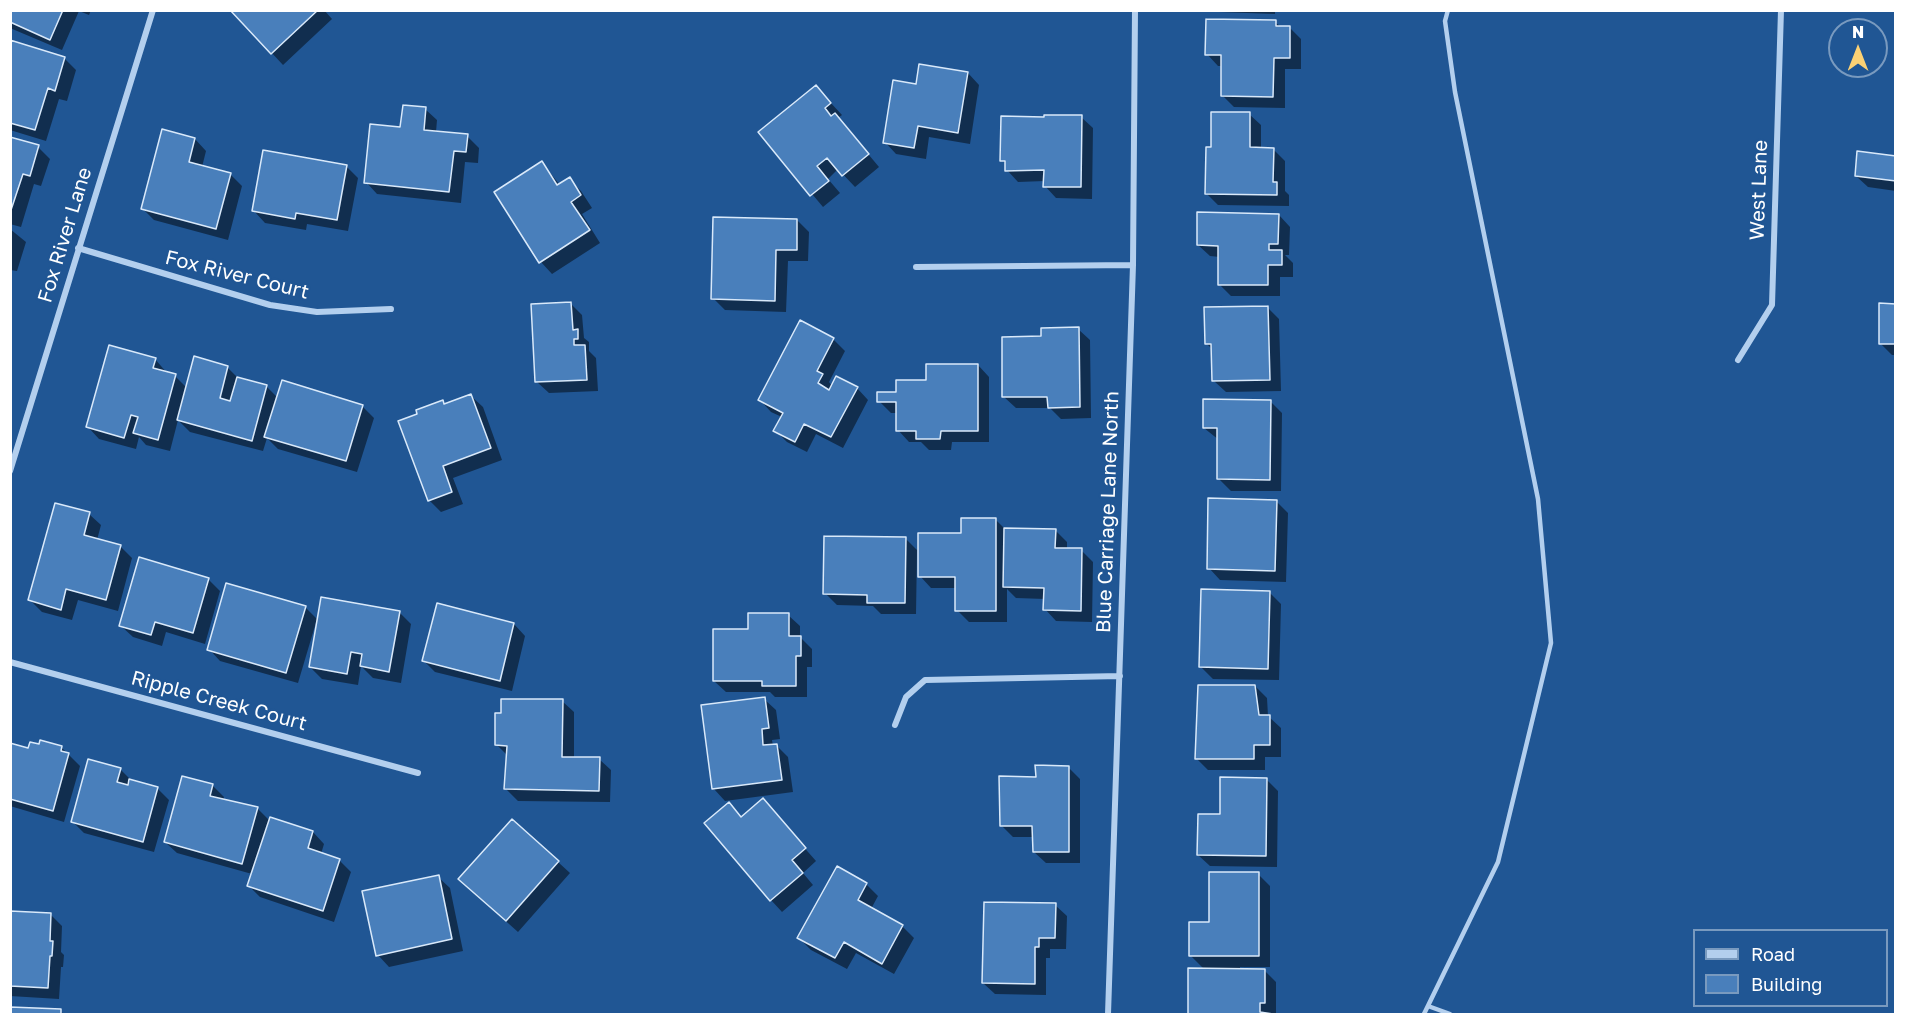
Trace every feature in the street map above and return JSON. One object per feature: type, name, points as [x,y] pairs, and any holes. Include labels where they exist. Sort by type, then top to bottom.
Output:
[{"type":"street","name":"Fox River Lane","points":[[10,471],[153,10]]},
{"type":"street","name":"Blue Carriage Lane North","points":[[1108,1014],[1132,266],[1135,10]]},
{"type":"street","name":"West Lane","points":[[1738,360],[1772,305],[1781,10]]},
{"type":"street","name":"Fox River Court","points":[[78,248],[270,305],[317,312],[390,309]]},
{"type":"street","points":[[916,267],[1132,266]]},
{"type":"street","name":"Ripple Creek Court","points":[[10,662],[418,772]]},
{"type":"street","points":[[895,725],[906,697],[925,680],[1120,676]]},
{"type":"lane","points":[[1424,1014],[1498,862],[1551,643],[1538,499],[1455,92],[1445,21],[1448,10]]},
{"type":"lane","points":[[1428,1006],[1450,1014]]},
{"type":"building","points":[[10,10],[63,10],[50,40],[10,22]]},
{"type":"building","points":[[230,10],[318,10],[271,54]]},
{"type":"building","points":[[1206,19],[1276,20],[1276,26],[1290,26],[1290,58],[1274,58],[1273,97],[1221,96],[1221,55],[1205,55]]},
{"type":"building","points":[[10,40],[65,57],[55,91],[48,88],[35,130],[10,123]]},
{"type":"building","points":[[919,64],[968,72],[958,133],[918,126],[914,148],[883,143],[893,80],[916,84]]},
{"type":"building","points":[[816,85],[831,103],[825,108],[831,116],[835,113],[869,154],[842,176],[827,158],[817,166],[829,181],[810,196],[758,132]]},
{"type":"building","points":[[403,105],[426,107],[424,130],[468,134],[466,152],[454,151],[449,192],[364,183],[370,124],[400,127]]},
{"type":"building","points":[[1211,112],[1250,112],[1250,147],[1274,148],[1273,182],[1277,182],[1277,195],[1205,194],[1206,147],[1211,147]]},
{"type":"building","points":[[1044,115],[1082,115],[1081,187],[1043,187],[1044,170],[1005,171],[1005,161],[1000,161],[1001,116],[1044,117]]},
{"type":"building","points":[[162,129],[195,138],[189,162],[231,173],[216,229],[141,209]]},
{"type":"building","points":[[10,137],[39,145],[30,176],[23,174],[10,213]]},
{"type":"building","points":[[263,150],[347,165],[337,220],[296,213],[295,219],[252,211]]},
{"type":"building","points":[[1857,151],[1896,156],[1896,181],[1855,176]]},
{"type":"building","points":[[542,161],[557,185],[570,177],[581,195],[571,202],[590,230],[539,263],[494,192]]},
{"type":"building","points":[[1197,212],[1279,214],[1278,244],[1269,244],[1269,250],[1282,250],[1282,265],[1268,265],[1268,285],[1218,285],[1218,246],[1197,245]]},
{"type":"building","points":[[713,217],[797,219],[797,250],[776,250],[775,301],[711,299]]},
{"type":"building","points":[[571,302],[573,330],[578,329],[578,339],[574,339],[574,345],[585,345],[587,380],[535,382],[531,304]]},
{"type":"building","points":[[1879,303],[1896,304],[1896,344],[1879,344]]},
{"type":"building","points":[[1268,306],[1270,380],[1212,381],[1211,344],[1205,344],[1204,307]]},
{"type":"building","points":[[800,320],[834,338],[817,371],[823,374],[818,383],[829,390],[836,376],[858,387],[831,437],[804,424],[795,442],[773,431],[783,413],[758,400]]},
{"type":"building","points":[[1079,327],[1080,407],[1048,408],[1047,397],[1002,397],[1002,337],[1041,336],[1041,328]]},
{"type":"building","points":[[109,345],[156,358],[153,368],[176,374],[158,440],[133,433],[138,417],[131,415],[124,438],[86,427]]},
{"type":"building","points":[[194,356],[228,366],[220,398],[230,401],[237,377],[267,385],[252,441],[177,420]]},
{"type":"building","points":[[926,364],[978,364],[978,431],[941,431],[940,439],[916,439],[916,431],[896,431],[896,402],[877,402],[877,392],[896,392],[896,380],[926,380]]},
{"type":"building","points":[[282,380],[363,405],[346,461],[264,437]]},
{"type":"building","points":[[471,394],[491,448],[443,466],[452,492],[428,501],[398,421],[417,414],[416,410],[443,400],[444,404]]},
{"type":"building","points":[[1203,399],[1271,400],[1270,480],[1217,479],[1217,428],[1203,428]]},
{"type":"building","points":[[1208,498],[1277,500],[1275,571],[1207,569]]},
{"type":"building","points":[[55,503],[90,512],[84,535],[121,545],[106,600],[66,589],[61,610],[28,600]]},
{"type":"building","points":[[961,518],[996,518],[996,611],[955,611],[955,577],[918,577],[918,533],[961,533]]},
{"type":"building","points":[[1004,528],[1056,529],[1055,548],[1082,548],[1081,611],[1043,610],[1044,588],[1003,587]]},
{"type":"building","points":[[824,536],[906,537],[905,603],[867,603],[867,595],[823,594]]},
{"type":"building","points":[[139,557],[209,578],[193,633],[155,622],[151,635],[119,626]]},
{"type":"building","points":[[226,583],[306,606],[286,673],[207,650]]},
{"type":"building","points":[[1201,589],[1270,591],[1268,669],[1199,667]]},
{"type":"building","points":[[321,597],[400,611],[389,672],[360,666],[362,654],[351,652],[347,674],[309,667]]},
{"type":"building","points":[[437,603],[514,623],[500,681],[422,661]]},
{"type":"building","points":[[748,613],[789,613],[789,636],[801,636],[801,656],[796,656],[796,686],[762,686],[762,681],[713,681],[713,629],[748,629]]},
{"type":"building","points":[[1198,685],[1255,685],[1259,715],[1270,715],[1270,745],[1254,745],[1254,759],[1195,759]]},
{"type":"building","points":[[765,697],[769,728],[762,729],[763,745],[777,744],[782,780],[712,789],[701,705]]},
{"type":"building","points":[[501,699],[563,699],[562,757],[600,757],[599,791],[504,789],[507,746],[495,745],[495,713],[501,713]]},
{"type":"building","points":[[40,740],[62,746],[61,751],[69,753],[53,811],[10,799],[10,743],[28,748],[30,742],[39,744]]},
{"type":"building","points":[[88,759],[121,768],[117,782],[128,785],[129,779],[158,787],[143,842],[71,822]]},
{"type":"building","points":[[1035,765],[1069,766],[1069,852],[1033,852],[1032,826],[1000,826],[999,776],[1036,777]]},
{"type":"building","points":[[182,776],[213,784],[210,796],[258,807],[242,864],[164,842]]},
{"type":"building","points":[[1220,777],[1267,778],[1266,856],[1197,855],[1198,814],[1220,814]]},
{"type":"building","points":[[763,798],[806,848],[792,860],[803,873],[770,901],[704,823],[729,802],[741,817]]},
{"type":"building","points":[[270,817],[313,831],[308,848],[340,859],[323,911],[247,886]]},
{"type":"building","points":[[512,819],[559,861],[506,921],[458,879]]},
{"type":"building","points":[[837,866],[867,883],[858,900],[903,925],[882,964],[844,942],[835,958],[797,938]]},
{"type":"building","points":[[1209,872],[1259,872],[1259,956],[1189,956],[1189,922],[1209,922]]},
{"type":"building","points":[[439,875],[452,939],[376,956],[362,891]]},
{"type":"building","points":[[984,902],[1056,903],[1055,938],[1039,938],[1039,947],[1035,947],[1035,984],[982,983]]},
{"type":"building","points":[[10,911],[51,913],[50,941],[53,941],[48,988],[10,986]]},
{"type":"building","points":[[1188,968],[1265,969],[1265,1003],[1260,1003],[1260,1012],[1273,1014],[1188,1014]]},
{"type":"building","points":[[10,1007],[61,1009],[61,1014],[10,1014]]}]
